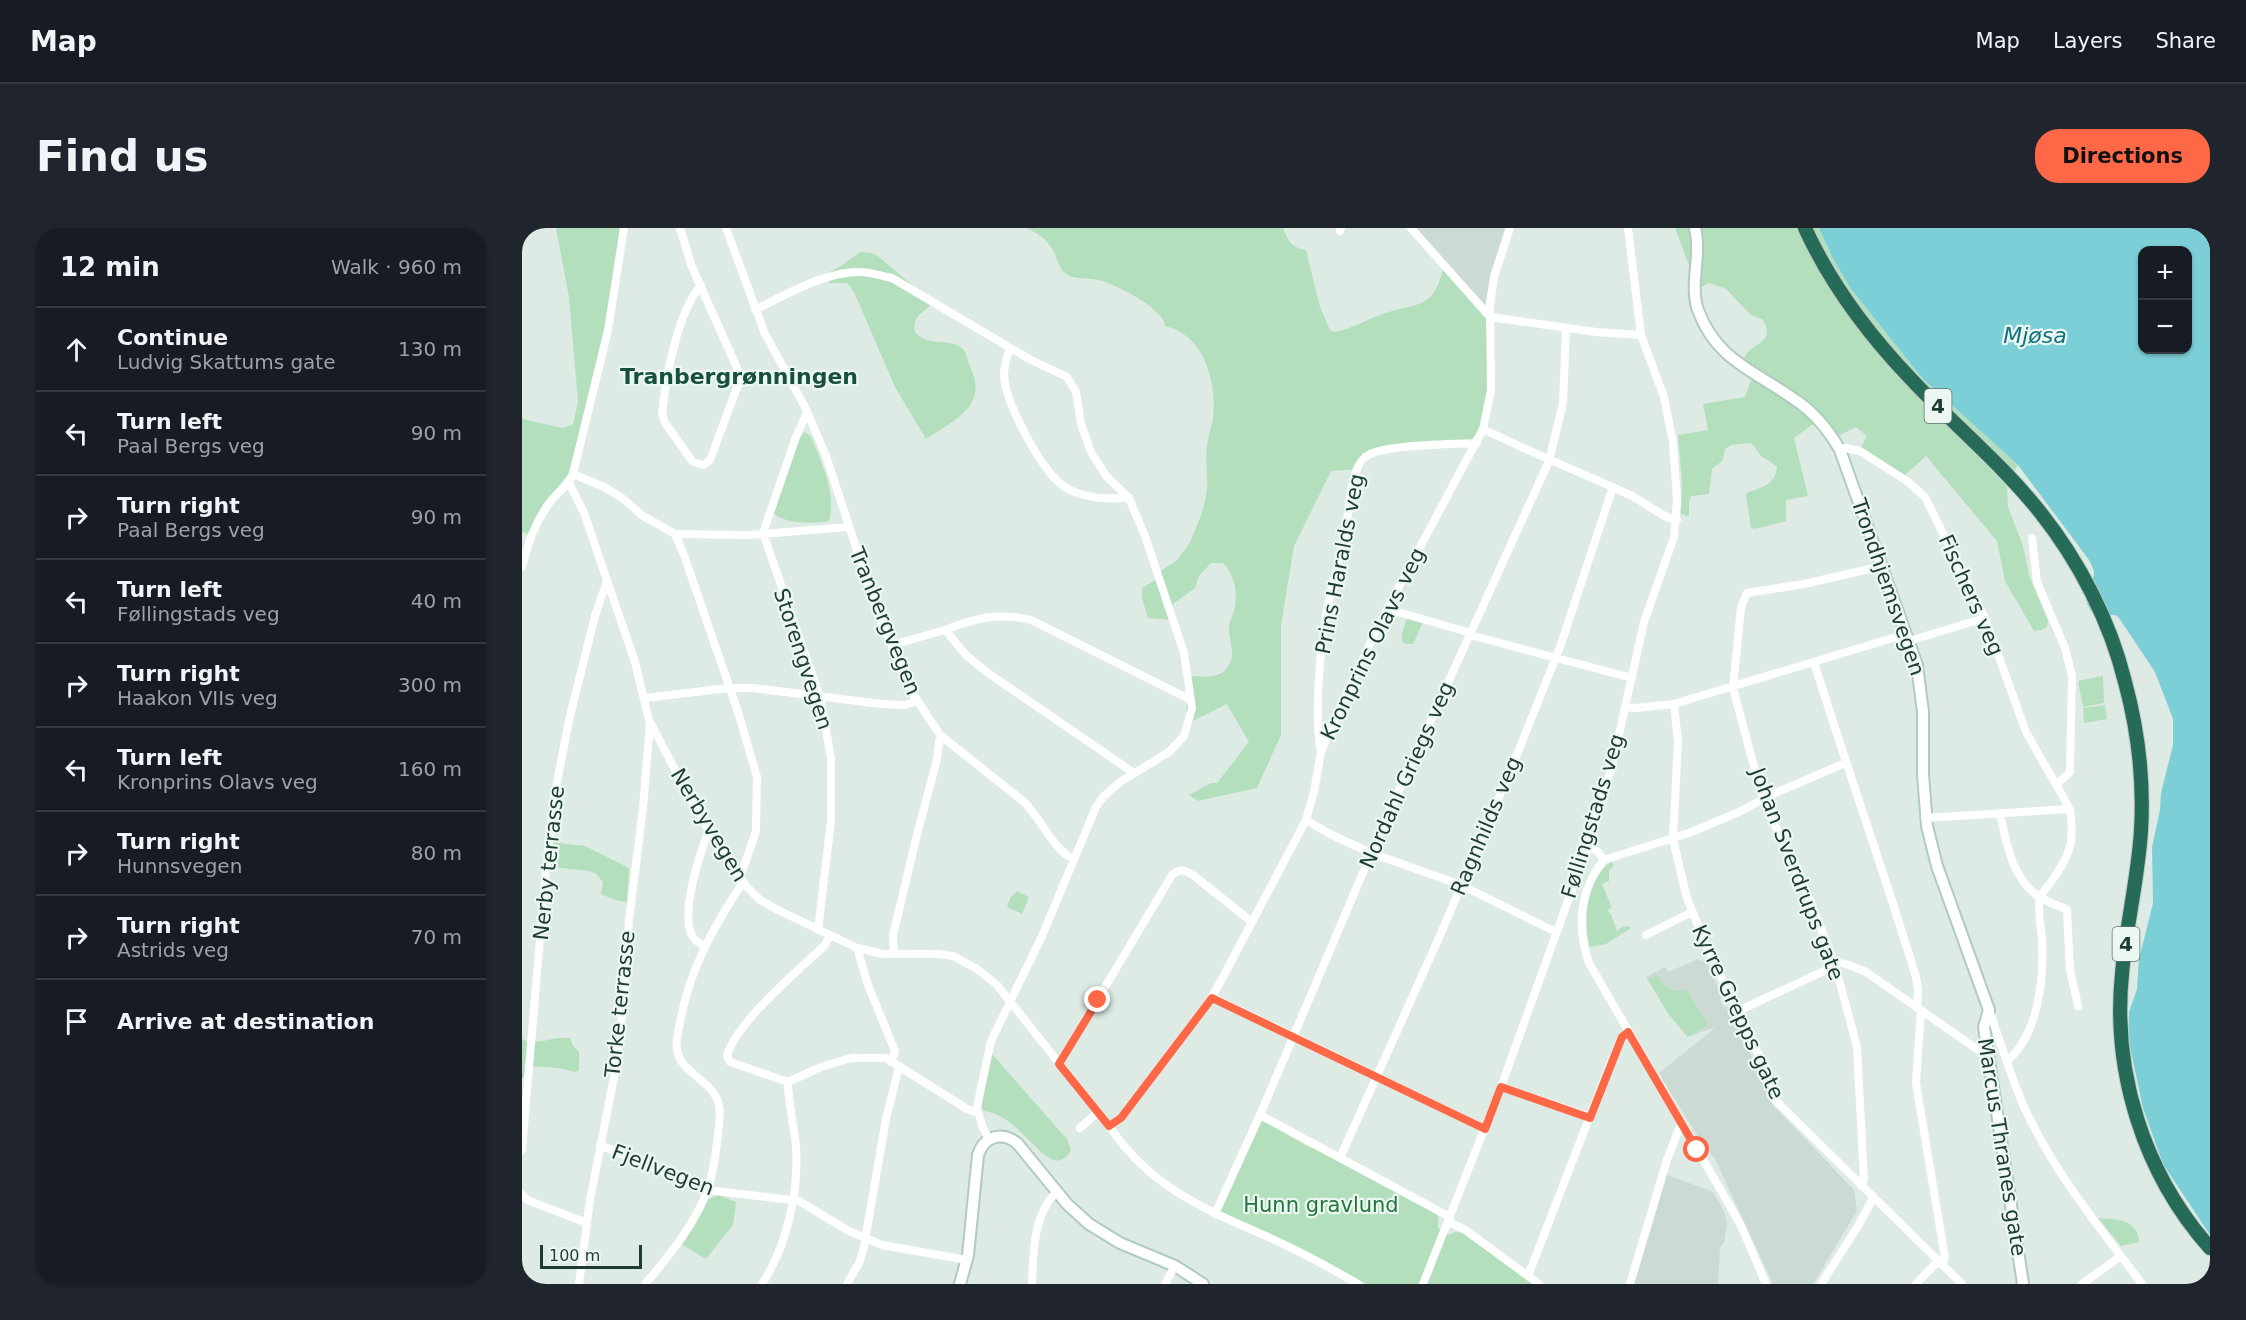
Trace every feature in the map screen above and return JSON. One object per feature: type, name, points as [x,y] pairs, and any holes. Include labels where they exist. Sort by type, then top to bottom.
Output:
[{"type":"highway","name":"4","points":[[1805,228],[1834,282],[1867,329],[1911,380],[2028,498],[2056,534],[2082,575],[2106,624],[2129,696],[2141,775],[2139,849],[2121,990],[2120,1025],[2124,1064],[2134,1109],[2153,1161],[2182,1212],[2210,1248]]},
{"type":"main road","name":"Trondhjemsvegen","points":[[1695,228],[1698,249],[1697,308],[1710,334],[1730,358],[1812,412],[1828,428],[1840,450],[1917,666],[1922,689],[1925,818],[1937,866],[1989,1010]]},
{"type":"main road","name":"Marcus Thranes gate","points":[[1989,1010],[1984,1027],[2023,1284]]},
{"type":"main road","points":[[960,1284],[967,1260],[978,1155],[983,1144],[989,1139],[1000,1136],[1014,1140],[1078,1215],[1101,1232],[1122,1244],[1175,1266],[1203,1284]]},
{"type":"street","points":[[522,567],[529,540],[540,516],[551,500],[569,483],[573,474],[610,323],[624,228]]},
{"type":"street","points":[[680,228],[692,267],[741,377],[710,460],[704,465],[693,462],[665,423],[662,414],[673,354],[684,314],[691,296],[700,285]]},
{"type":"street","name":"Tranbergvegen","points":[[726,228],[765,334],[807,412],[826,456],[878,614],[901,671],[917,701],[940,735],[1023,801],[1064,854],[1073,859]]},
{"type":"street","points":[[1411,228],[1490,317],[1605,333],[1641,335]]},
{"type":"street","name":"Kronprins Olavs veg","points":[[1109,1126],[1121,1118],[1212,998],[1306,820],[1321,752],[1352,681],[1387,609],[1477,443],[1483,429],[1491,390],[1490,317],[1494,277],[1510,228]]},
{"type":"street","name":"Føllingstads veg","points":[[1423,1284],[1501,1087],[1587,848],[1612,766],[1644,622],[1672,544],[1677,520],[1676,479],[1670,424],[1662,391],[1641,335],[1628,228]]},
{"type":"street","points":[[755,310],[828,277],[845,273],[872,273],[892,278],[1031,360],[1067,377],[1076,392],[1081,424],[1091,452],[1106,476],[1129,498],[1146,539],[1184,653],[1192,708],[1184,736],[1169,752],[1134,773],[1103,797],[1073,859],[1042,936],[991,1041],[977,1102],[982,1126],[989,1139]]},
{"type":"street","name":"Nordahl Griegs veg","points":[[1215,1214],[1260,1115],[1371,853],[1549,461],[1563,403],[1566,328]]},
{"type":"street","points":[[1010,348],[1004,378],[1026,436],[1047,469],[1063,486],[1084,495],[1101,499],[1129,498]]},
{"type":"street","points":[[741,377],[787,374]]},
{"type":"street","points":[[763,533],[807,412]]},
{"type":"street","points":[[1483,429],[1549,461],[1643,501],[1670,519],[1677,520]]},
{"type":"street","name":"Prins Haralds veg","points":[[1321,752],[1318,739],[1319,700],[1326,616],[1358,465],[1366,455],[1385,448],[1477,443]]},
{"type":"street","name":"Fischers veg","points":[[1840,450],[1845,448],[1860,451],[1889,468],[1925,497],[1985,618],[2026,732],[2070,809]]},
{"type":"street","points":[[573,474],[604,487],[621,497],[643,516],[675,534],[763,533],[848,527]]},
{"type":"street","name":"Nerbyvegen","points":[[569,483],[584,513],[645,698],[650,722],[685,790],[709,830],[741,880],[760,900],[818,930],[873,953],[938,954],[963,960],[997,985],[1122,1144],[1156,1177],[1188,1200],[1269,1238],[1358,1284]]},
{"type":"street","name":"Ragnhilds veg","points":[[1340,1158],[1438,940],[1512,767],[1556,657],[1612,487]]},
{"type":"street","name":"Storengvegen","points":[[763,533],[820,697],[831,758],[832,792],[818,930]]},
{"type":"street","points":[[645,1284],[670,1255],[707,1190],[716,1150],[719,1107],[712,1091],[681,1061],[677,1049],[681,1013],[704,946],[741,880],[756,831],[757,777],[729,688],[675,534]]},
{"type":"street","points":[[2032,538],[2037,582],[2065,648],[2072,676],[2070,772],[2057,784]]},
{"type":"street","name":"Johan Sverdrups gate","points":[[1861,1186],[1864,1180],[1857,1047],[1835,963],[1807,893],[1763,800],[1733,688],[1742,608],[1747,593],[1804,584],[1883,566]]},
{"type":"street","name":"Nerby terrasse","points":[[522,1150],[546,867],[555,792],[570,716],[595,616],[607,581]]},
{"type":"street","points":[[1387,609],[1632,678]]},
{"type":"street","points":[[892,645],[976,619],[998,615],[1030,620],[1191,699]]},
{"type":"street","points":[[1626,706],[1636,708],[1674,704],[1815,662],[1985,618]]},
{"type":"street","points":[[945,630],[967,656],[988,673],[1134,773]]},
{"type":"street","points":[[1815,662],[1845,763],[1916,977],[1919,1009],[1916,1083],[1945,1258],[1916,1284]]},
{"type":"street","points":[[645,698],[729,688],[753,688],[881,704],[905,705],[917,701]]},
{"type":"street","name":"Kyrre Grepps gate","points":[[1674,704],[1678,742],[1673,839],[1692,912],[1754,1043],[1776,1101],[1962,1284]]},
{"type":"street","name":"Torke terrasse","points":[[579,1284],[586,1223],[613,1079],[624,1000],[629,920],[643,808],[650,722]]},
{"type":"street","points":[[894,954],[893,934],[938,759],[940,735]]},
{"type":"street","points":[[1766,1284],[1741,1226],[1592,968],[1582,933],[1584,896],[1593,873],[1604,860],[1673,839],[1845,763]]},
{"type":"street","points":[[1925,818],[2070,809],[2070,852],[2039,897],[2042,964],[2038,993],[2025,1038],[2017,1051],[2007,1060]]},
{"type":"street","points":[[2000,813],[2009,851],[2027,888],[2039,897],[2067,910],[2070,970],[2078,1006]]},
{"type":"street","points":[[1306,820],[1371,853],[1461,885],[1556,932]]},
{"type":"street","points":[[704,946],[693,936],[689,927],[689,912],[691,891],[709,830]]},
{"type":"street","points":[[1587,848],[1597,851],[1604,860]]},
{"type":"street","points":[[1059,1064],[1176,871],[1184,870],[1193,875],[1252,922]]},
{"type":"street","points":[[1646,935],[1692,912]]},
{"type":"street","points":[[830,935],[826,949],[767,1000],[732,1043],[727,1056],[730,1062],[788,1082],[821,1067],[852,1058],[886,1058],[967,1109],[978,1113]]},
{"type":"street","points":[[857,948],[868,985],[895,1051],[891,1062]]},
{"type":"street","points":[[1738,1011],[1835,963],[1849,964],[1866,972],[1981,1052],[1988,1052]]},
{"type":"street","points":[[1212,998],[1485,1129]]},
{"type":"street","name":"Trondhjemsvegen","points":[[1989,1010],[2025,1108],[2042,1143],[2085,1210],[2142,1284]]},
{"type":"street","points":[[1528,1276],[1618,1046],[1622,1037],[1628,1032]]},
{"type":"street","points":[[847,1284],[860,1261],[886,1119],[899,1067]]},
{"type":"street","points":[[762,1284],[778,1254],[792,1200],[796,1170],[796,1147],[788,1082]]},
{"type":"street","points":[[1501,1087],[1590,1118]]},
{"type":"street","points":[[1080,1128],[1098,1112]]},
{"type":"street","points":[[1260,1115],[1449,1219],[1539,1284]]},
{"type":"street","points":[[1630,1284],[1667,1160],[1679,1129],[1683,1126]]},
{"type":"street","name":"Fjellvegen","points":[[600,1145],[707,1190],[799,1201],[865,1239],[882,1245],[967,1260]]},
{"type":"street","points":[[1032,1284],[1038,1227],[1048,1201],[1057,1192]]},
{"type":"street","points":[[522,1194],[527,1200],[586,1223]]},
{"type":"street","points":[[1821,1284],[1873,1198]]},
{"type":"street","points":[[2082,1284],[2121,1256]]},
{"type":"street","points":[[1165,1284],[1175,1266]]},
{"type":"shaded area","points":[[1415,228],[1505,228],[1492,269],[1485,305]]},
{"type":"shaded area","points":[[1698,959],[1701,962],[1705,960],[1724,1007],[1729,1006],[1735,1017],[1772,1104],[1854,1190],[1857,1211],[1813,1284],[1773,1284],[1715,1159],[1700,1140],[1659,1073],[1716,1027],[1688,1037],[1667,1012],[1646,977],[1665,967],[1668,972]]},
{"type":"shaded area","points":[[1665,1174],[1713,1192],[1724,1211],[1727,1225],[1724,1243],[1720,1247],[1718,1284],[1633,1284]]},
{"type":"green space","points":[[556,228],[620,228],[602,350],[581,432],[568,474],[544,504],[535,536],[522,532],[522,419],[563,428],[573,424],[578,402],[569,297]]},
{"type":"green space","points":[[1026,228],[1283,228],[1291,243],[1297,248],[1306,250],[1320,307],[1330,330],[1334,332],[1385,313],[1424,302],[1436,288],[1444,265],[1486,311],[1491,374],[1485,428],[1466,444],[1373,452],[1361,469],[1331,471],[1294,546],[1281,625],[1281,735],[1257,788],[1198,801],[1189,795],[1211,783],[1217,783],[1249,742],[1227,704],[1193,721],[1186,719],[1188,676],[1209,677],[1219,674],[1227,668],[1232,658],[1229,628],[1236,597],[1235,585],[1227,568],[1223,563],[1211,563],[1199,576],[1195,588],[1173,604],[1171,620],[1148,618],[1142,598],[1142,588],[1155,580],[1158,573],[1178,559],[1185,550],[1194,534],[1203,507],[1207,487],[1206,451],[1214,405],[1206,362],[1190,339],[1179,331],[1165,326],[1157,312],[1138,298],[1106,282],[1067,275],[1049,244]]},
{"type":"green space","points":[[1675,228],[1819,228],[1832,257],[1851,289],[1923,379],[2018,465],[2007,485],[2008,507],[2023,546],[2030,578],[2048,621],[2047,627],[2034,631],[2005,581],[1997,541],[1926,456],[1904,476],[1859,452],[1867,436],[1856,427],[1840,435],[1816,422],[1794,438],[1808,496],[1786,500],[1786,521],[1751,528],[1746,495],[1771,481],[1777,467],[1762,457],[1751,443],[1731,445],[1725,449],[1723,460],[1712,469],[1709,494],[1691,496],[1689,516],[1681,514],[1682,482],[1678,435],[1708,430],[1703,404],[1745,397],[1753,375],[1744,359],[1751,349],[1765,339],[1767,334],[1763,320],[1751,315],[1726,289],[1709,283],[1698,289]]},
{"type":"green space","points":[[860,252],[878,256],[933,303],[917,318],[915,332],[930,341],[954,344],[964,350],[975,380],[972,401],[966,410],[926,439],[895,387],[854,292],[847,283],[829,283],[828,273]]},
{"type":"green space","points":[[805,432],[811,437],[827,478],[831,500],[829,521],[808,523],[792,521],[778,517],[774,513],[800,437]]},
{"type":"green space","points":[[1407,618],[1423,622],[1413,644],[1406,644],[1402,641]]},
{"type":"green space","points":[[2103,676],[2104,703],[2083,707],[2078,681]]},
{"type":"green space","points":[[2105,705],[2107,719],[2084,723],[2083,708]]},
{"type":"green space","points":[[553,840],[564,844],[585,846],[629,868],[627,902],[601,894],[603,882],[596,874],[589,871],[552,867],[549,860]]},
{"type":"green space","points":[[1612,862],[1614,866],[1609,870],[1609,881],[1602,884],[1612,908],[1607,910],[1611,914],[1617,931],[1622,927],[1631,928],[1606,944],[1590,947],[1587,913],[1592,888],[1603,869]]},
{"type":"green space","points":[[1017,891],[1029,897],[1022,914],[1007,907],[1010,898]]},
{"type":"green space","points":[[1656,976],[1669,989],[1687,990],[1708,1025],[1688,1037],[1667,1012],[1648,979]]},
{"type":"green space","points":[[570,1038],[573,1046],[579,1052],[579,1070],[576,1072],[530,1066],[528,1078],[522,1078],[522,1039],[535,1042]]},
{"type":"green space","points":[[991,1053],[1067,1139],[1071,1150],[1065,1158],[1058,1161],[1051,1159],[1011,1123],[981,1110]]},
{"type":"green space","name":"Hunn gravlund","points":[[1261,1118],[1307,1146],[1344,1161],[1429,1209],[1438,1216],[1438,1228],[1449,1235],[1455,1232],[1462,1233],[1534,1284],[1367,1284],[1218,1213]]},
{"type":"green space","points":[[719,1195],[736,1202],[733,1225],[706,1259],[681,1244],[708,1199]]},
{"type":"green space","points":[[2098,1218],[2125,1222],[2135,1229],[2139,1242],[2121,1246]]},
{"type":"water","name":"Mjøsa","points":[[1819,228],[2210,228],[2210,1235],[2163,1164],[2143,1108],[2129,1042],[2129,1012],[2137,989],[2139,959],[2153,903],[2152,847],[2160,810],[2161,793],[2173,745],[2173,719],[2155,672],[2119,618],[2115,615],[2096,615],[2090,610],[2087,604],[2086,589],[2094,576],[2092,566],[2018,465],[1923,379],[1851,289],[1832,257]]},
{"type":"district","name":"Tranbergrønningen","points":[[739,376]]},
{"type":"route","points":[[1098,1000],[1059,1064],[1109,1126],[1121,1118],[1212,998],[1485,1129],[1501,1087],[1590,1118],[1612,1059],[1622,1037],[1628,1032],[1697,1150]]}]
